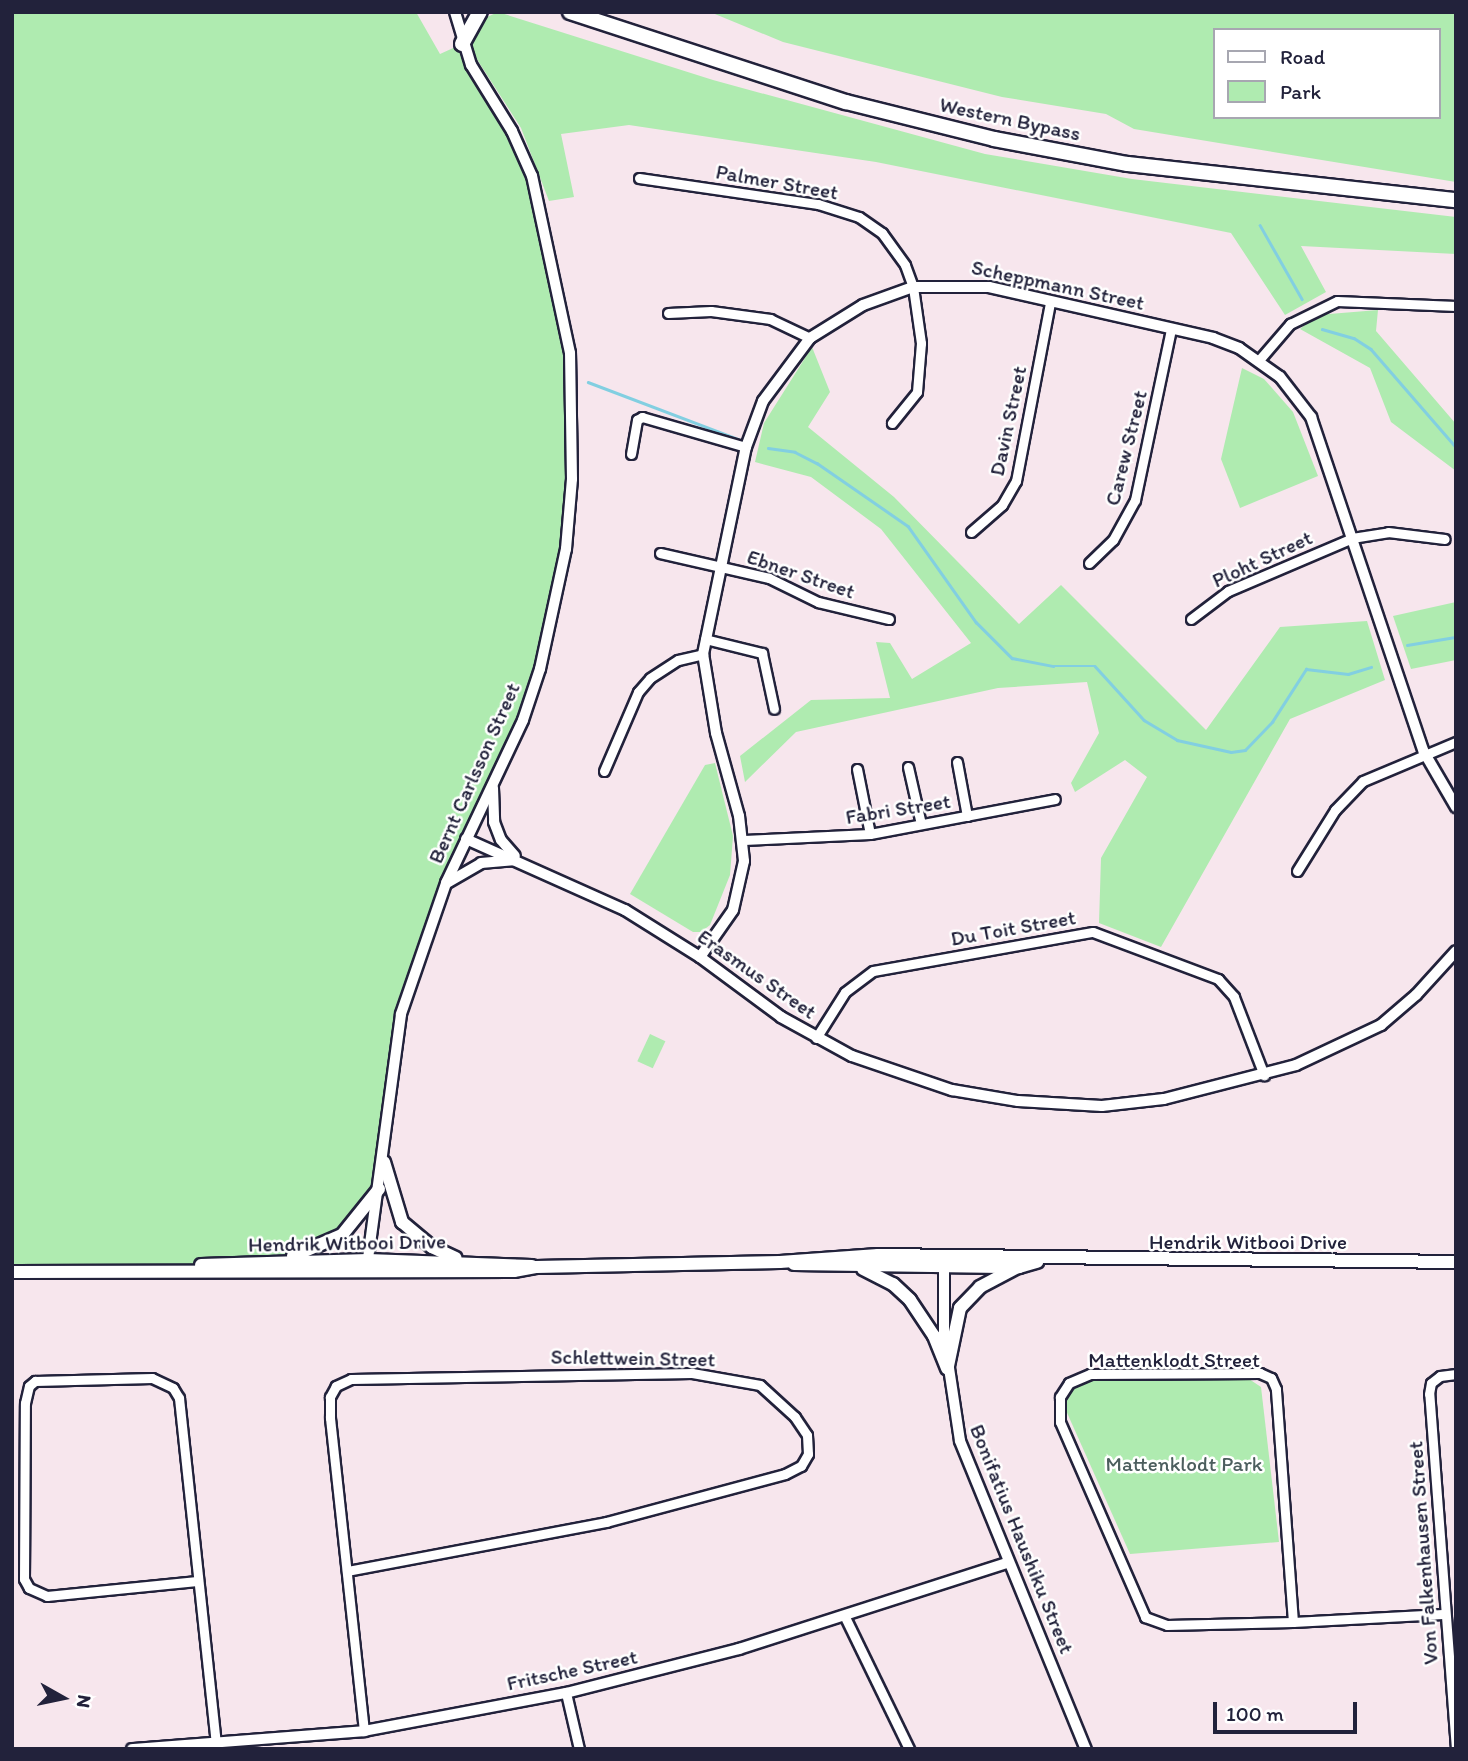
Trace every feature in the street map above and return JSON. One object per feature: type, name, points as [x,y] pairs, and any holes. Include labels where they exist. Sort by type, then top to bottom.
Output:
[{"type":"highway","points":[[462,44],[480,12]]},
{"type":"highway","name":"Western Bypass","points":[[570,12],[846,102],[994,139],[1128,164],[1456,200]]},
{"type":"main road","points":[[384,1161],[402,1222],[432,1247],[464,1261]]},
{"type":"main road","points":[[268,1262],[311,1251],[342,1235],[379,1189]]},
{"type":"main road","name":"Hendrik Witbooi Drive","points":[[780,1262],[860,1268],[944,1260],[1019,1267],[1041,1260]]},
{"type":"main road","name":"Hendrik Witbooi Drive","points":[[12,1272],[159,1271],[464,1261],[536,1267],[944,1260],[1456,1262]]},
{"type":"main road","name":"Hendrik Witbooi Drive","points":[[159,1271],[268,1262],[514,1271],[536,1267]]},
{"type":"main road","points":[[947,1369],[960,1308],[980,1287],[1019,1267]]},
{"type":"main road","points":[[860,1268],[893,1284],[910,1300],[934,1336],[947,1369]]},
{"type":"street","name":"Bernt Carlsson Street","points":[[367,1265],[384,1161],[401,1014],[446,883],[523,719],[553,620],[566,549],[574,414],[570,353],[532,177],[462,44],[455,12]]},
{"type":"street","name":"Palmer Street","points":[[639,178],[840,209],[883,233],[905,265],[913,287],[922,343],[920,383],[908,408],[892,423]]},
{"type":"street","name":"Scheppmann Street","points":[[700,957],[733,910],[741,883],[744,840],[716,733],[703,654],[746,447],[763,401],[810,338],[863,305],[913,287],[969,284],[1213,338],[1259,360],[1300,399],[1311,416],[1424,752],[1456,807]]},
{"type":"street","points":[[1259,360],[1290,324],[1336,301],[1456,306]]},
{"type":"street","name":"Davin Street","points":[[971,533],[1002,505],[1016,481],[1050,302]]},
{"type":"street","points":[[668,313],[711,311],[771,319],[810,338]]},
{"type":"street","name":"Carew Street","points":[[1089,562],[1127,521],[1135,500],[1171,329]]},
{"type":"street","points":[[631,454],[637,420],[642,417],[746,447]]},
{"type":"street","name":"Ploht Street","points":[[1191,619],[1228,591],[1352,538],[1388,532],[1445,539]]},
{"type":"street","name":"Ebner Street","points":[[660,553],[780,582],[818,603],[889,619]]},
{"type":"street","points":[[705,639],[762,653],[774,709]]},
{"type":"street","points":[[604,771],[638,692],[650,678],[678,660],[703,654]]},
{"type":"street","points":[[1297,871],[1350,792],[1381,771],[1424,752],[1456,742]]},
{"type":"street","points":[[957,762],[967,816]]},
{"type":"street","points":[[908,767],[921,824]]},
{"type":"street","points":[[857,769],[870,834]]},
{"type":"street","points":[[494,781],[494,822],[504,845],[519,860]]},
{"type":"street","name":"Fabri Street","points":[[744,840],[870,834],[1055,799]]},
{"type":"street","name":"Erasmus Street","points":[[466,839],[519,860],[625,910],[700,957],[758,1002],[816,1038],[874,1065],[952,1090],[1070,1106],[1164,1100],[1264,1075],[1332,1051],[1381,1025],[1416,995],[1456,951]]},
{"type":"street","points":[[446,883],[481,863],[519,860]]},
{"type":"street","name":"Du Toit Street","points":[[816,1038],[845,992],[873,971],[1093,932],[1218,979],[1234,997],[1264,1075]]},
{"type":"street","name":"Bonifatius Haushiku Street","points":[[944,1260],[947,1369],[960,1441],[1007,1563],[1086,1749]]},
{"type":"street","name":"Mattenklodt Street","points":[[1293,1622],[1276,1389],[1270,1378],[1260,1373],[1090,1374],[1069,1382],[1060,1397],[1060,1422],[1145,1617],[1167,1625],[1293,1622],[1443,1614]]},
{"type":"street","name":"Schlettwein Street","points":[[347,1571],[606,1522],[785,1474],[801,1466],[808,1454],[807,1436],[795,1417],[760,1385],[704,1374],[351,1379],[336,1386],[330,1398],[347,1571],[364,1731]]},
{"type":"street","name":"Von Falkenhausen Street","points":[[1456,1374],[1440,1376],[1429,1394],[1443,1614],[1456,1749]]},
{"type":"street","points":[[197,1581],[47,1596],[29,1588],[24,1579],[25,1404],[35,1381],[152,1378],[173,1388],[179,1398],[216,1744]]},
{"type":"street","name":"Fritsche Street","points":[[132,1749],[364,1731],[566,1693],[845,1617],[1007,1563]]},
{"type":"street","points":[[845,1617],[909,1749]]},
{"type":"street","points":[[566,1693],[579,1749]]},
{"type":"green space","points":[[12,12],[416,12],[440,54],[462,44],[524,154],[570,353],[566,549],[540,669],[411,974],[379,1189],[357,1220],[311,1251],[269,1262],[12,1272]]},
{"type":"green space","points":[[498,12],[713,80],[985,154],[1132,179],[1456,217],[1456,254],[1301,246],[1326,292],[1285,315],[1231,233],[876,162],[629,125],[561,134],[574,197],[549,201],[521,128],[469,47],[471,35],[485,18]]},
{"type":"green space","points":[[710,12],[1456,12],[1456,182],[1134,129],[1106,114],[1002,97],[783,42]]},
{"type":"green space","points":[[1378,310],[1376,331],[1456,424],[1456,471],[1391,422],[1370,368],[1300,329],[1317,315]]},
{"type":"green space","points":[[812,347],[830,392],[808,427],[894,497],[1019,624],[1061,585],[1206,730],[1280,627],[1367,621],[1385,680],[1290,719],[1161,947],[1099,923],[1101,858],[1147,777],[1125,760],[1075,792],[1071,783],[1099,733],[1087,682],[998,688],[796,732],[745,782],[740,756],[811,700],[890,698],[876,642],[890,643],[912,679],[971,643],[881,529],[811,477],[755,462],[764,423]]},
{"type":"green space","points":[[1242,368],[1264,379],[1293,412],[1318,476],[1240,508],[1221,459]]},
{"type":"green space","points":[[1456,602],[1456,660],[1411,669],[1393,616]]},
{"type":"green space","points":[[715,763],[733,836],[730,875],[710,925],[701,932],[693,932],[630,894],[705,765]]},
{"type":"green space","points":[[650,1034],[665,1041],[653,1068],[637,1061]]},
{"type":"green space","name":"Mattenklodt Park","points":[[1087,1379],[1249,1379],[1261,1387],[1279,1542],[1130,1554],[1060,1397]]},
{"type":"waterway","points":[[1260,225],[1302,299]]},
{"type":"waterway","points":[[1322,329],[1354,338],[1371,349],[1456,447]]},
{"type":"waterway","points":[[588,382],[741,440]]},
{"type":"waterway","points":[[768,448],[795,452],[817,463],[908,526],[976,622],[1012,658],[1053,666],[1095,666],[1144,720],[1177,740],[1231,752],[1245,750],[1272,722],[1306,669],[1348,674],[1371,667]]},
{"type":"waterway","points":[[1407,645],[1456,637]]}]
